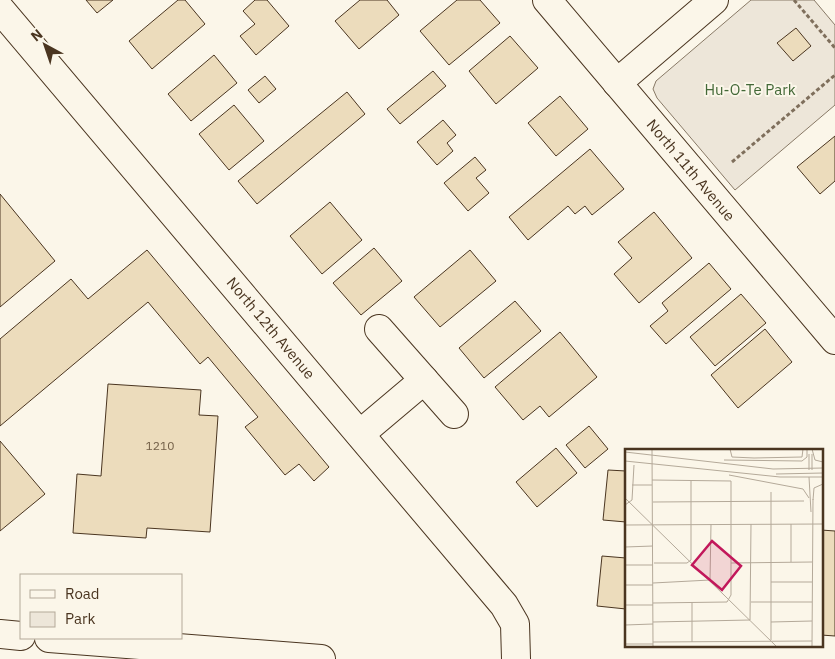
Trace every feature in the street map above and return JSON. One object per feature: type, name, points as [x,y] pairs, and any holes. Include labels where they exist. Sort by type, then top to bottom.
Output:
[{"type":"street","name":"North 11th Avenue","points":[[548,0],[835,340]]},
{"type":"street","points":[[617,83],[714,0]]},
{"type":"street","name":"North 12th Avenue","points":[[0,9],[504,604],[515,624],[516,659]]},
{"type":"street","points":[[379,329],[454,414]]},
{"type":"street","points":[[360,434],[424,380]]},
{"type":"street","points":[[0,634],[20,636]]},
{"type":"street","points":[[62,639],[321,659]]},
{"type":"path","points":[[794,0],[835,48]]},
{"type":"path","points":[[732,162],[835,75]]},
{"type":"green space","name":"Hu-O-Te Park","points":[[751,0],[814,0],[835,25],[835,105],[735,190],[657,98],[653,89],[656,81]]},
{"type":"building","points":[[86,0],[113,0],[97,13]]},
{"type":"building","points":[[178,0],[185,0],[205,24],[152,69],[129,41]]},
{"type":"building","points":[[255,0],[267,0],[289,26],[256,55],[240,36],[255,24],[243,11]]},
{"type":"building","points":[[360,0],[387,0],[399,15],[359,49],[335,21]]},
{"type":"building","points":[[457,0],[480,0],[500,23],[449,65],[420,31]]},
{"type":"building","points":[[796,28],[811,46],[793,61],[777,43]]},
{"type":"building","points":[[510,36],[538,68],[496,104],[469,71]]},
{"type":"building","points":[[214,55],[237,83],[191,121],[168,94]]},
{"type":"building","points":[[433,71],[446,86],[400,124],[387,109]]},
{"type":"building","points":[[265,76],[276,89],[259,103],[248,90]]},
{"type":"building","points":[[347,92],[365,114],[257,204],[238,181]]},
{"type":"building","points":[[560,96],[588,129],[556,156],[528,123]]},
{"type":"building","points":[[234,105],[264,141],[229,170],[199,134]]},
{"type":"building","points":[[443,120],[456,135],[447,143],[453,151],[437,165],[417,142]]},
{"type":"building","points":[[835,136],[835,181],[820,194],[797,167]]},
{"type":"building","points":[[590,149],[624,189],[592,215],[585,206],[575,214],[568,206],[528,240],[509,217]]},
{"type":"building","points":[[475,157],[486,170],[476,178],[489,193],[468,211],[444,183]]},
{"type":"building","points":[[0,194],[55,261],[0,307]]},
{"type":"building","points":[[330,202],[362,240],[322,274],[290,236]]},
{"type":"building","points":[[654,212],[692,258],[639,303],[614,274],[632,258],[618,242]]},
{"type":"building","points":[[374,248],[402,281],[361,315],[333,283]]},
{"type":"building","points":[[147,250],[329,467],[314,481],[299,464],[285,475],[245,427],[258,417],[208,357],[200,364],[148,302],[0,426],[0,339],[71,279],[88,299]]},
{"type":"building","points":[[470,250],[496,281],[440,327],[414,297]]},
{"type":"building","points":[[709,263],[731,289],[666,344],[650,326],[668,311],[662,303]]},
{"type":"building","points":[[741,294],[766,323],[715,366],[690,337]]},
{"type":"building","points":[[515,301],[541,331],[484,378],[459,348]]},
{"type":"building","points":[[765,329],[792,362],[738,408],[711,375]]},
{"type":"building","points":[[560,332],[597,377],[549,417],[540,406],[523,420],[495,387]]},
{"type":"building","points":[[108,384],[201,390],[199,415],[218,416],[210,532],[147,528],[146,538],[73,533],[77,474],[101,476]]},
{"type":"building","points":[[589,426],[608,449],[585,468],[566,445]]},
{"type":"building","points":[[0,441],[45,494],[0,531]]},
{"type":"building","points":[[556,448],[577,473],[537,507],[516,482]]},
{"type":"building","points":[[608,470],[625,471],[625,522],[603,520]]},
{"type":"building","points":[[822,530],[835,531],[835,636],[822,635]]},
{"type":"building","points":[[602,556],[625,558],[625,609],[597,606]]}]
